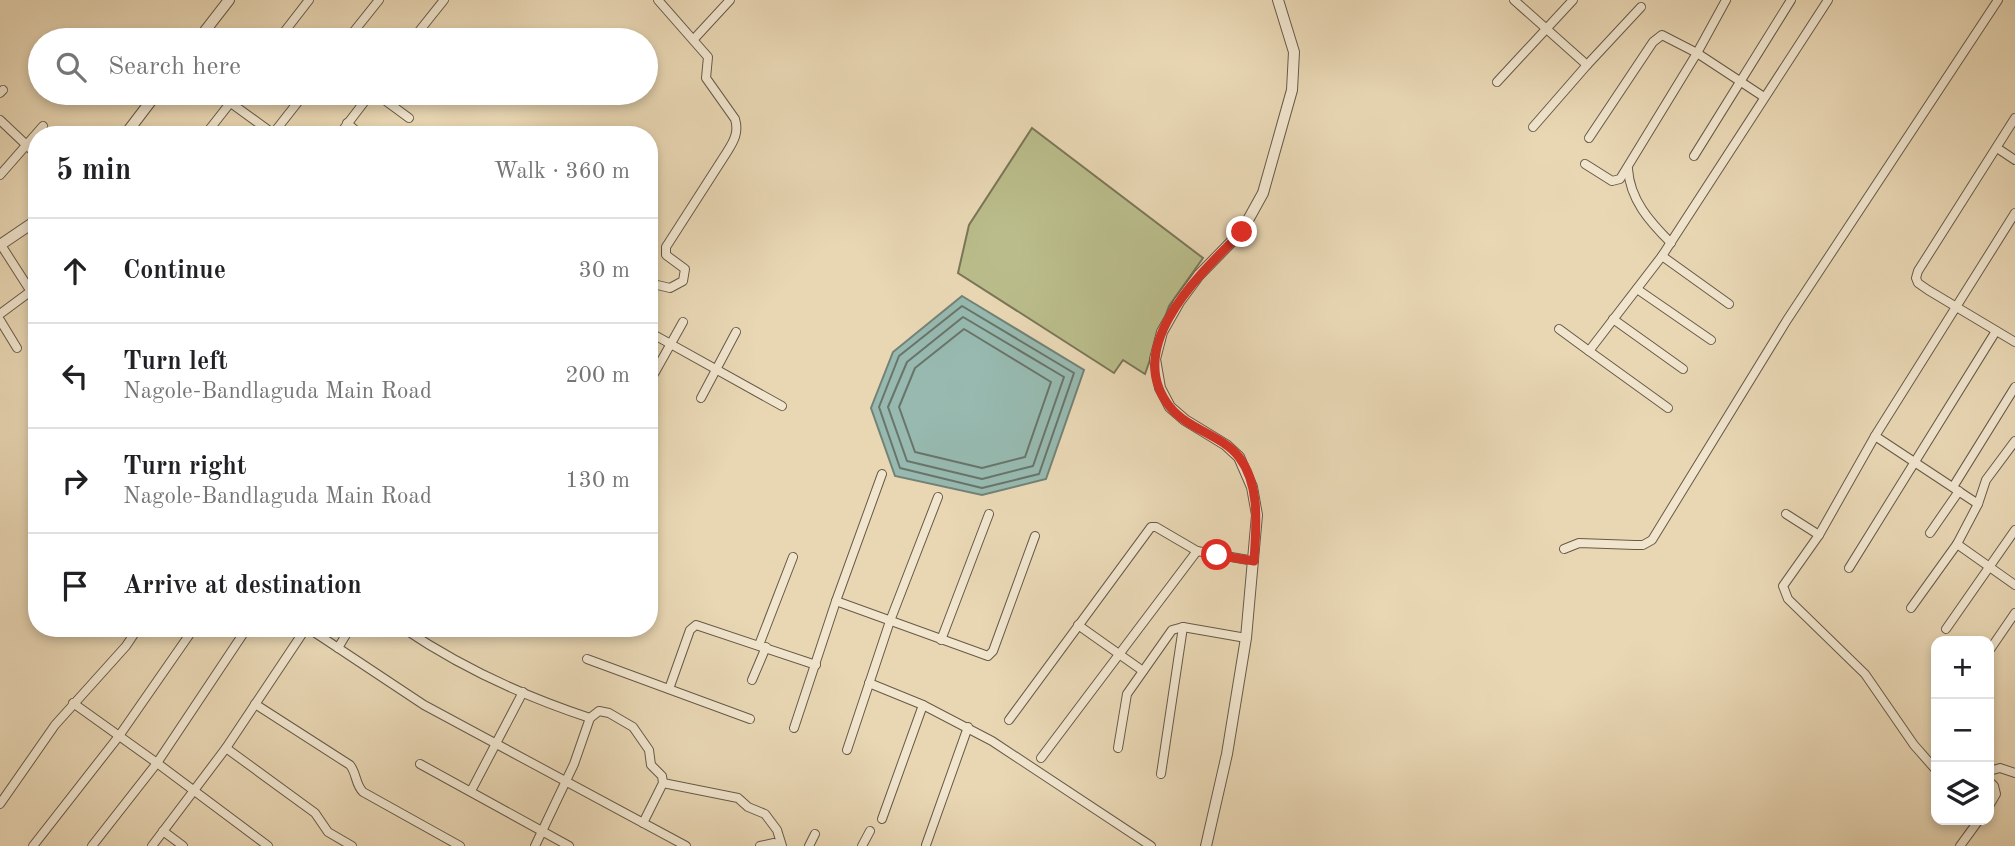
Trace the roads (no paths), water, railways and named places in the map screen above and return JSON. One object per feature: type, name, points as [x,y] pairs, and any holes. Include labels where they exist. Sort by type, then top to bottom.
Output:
[{"type":"street","points":[[207,28],[229,0]]},
{"type":"street","points":[[287,28],[309,0]]},
{"type":"street","points":[[357,28],[379,0]]},
{"type":"street","points":[[422,28],[444,0]]},
{"type":"street","points":[[658,0],[708,57],[706,78],[735,119],[737,132],[666,247],[666,255],[685,270],[683,281],[670,288],[658,285]]},
{"type":"street","points":[[694,39],[730,0]]},
{"type":"street","points":[[1206,846],[1227,754],[1246,638],[1257,515],[1252,487],[1239,457],[1170,407],[1160,388],[1156,359],[1161,332],[1179,302],[1199,275],[1242,232],[1263,193],[1292,90],[1294,52],[1279,0]]},
{"type":"street","points":[[1514,0],[1587,65]]},
{"type":"street","points":[[1497,82],[1573,0]]},
{"type":"street","points":[[1585,164],[1612,181],[1620,179],[1726,0]]},
{"type":"street","points":[[1694,156],[1791,0]]},
{"type":"street","points":[[1589,351],[1662,257],[1828,0]]},
{"type":"street","points":[[1564,549],[1579,543],[1643,545],[1652,540],[1787,320],[1998,0]]},
{"type":"street","points":[[1533,127],[1641,7]]},
{"type":"street","points":[[1589,138],[1658,38],[1667,35],[1763,97]]},
{"type":"street","points":[[132,126],[148,105]]},
{"type":"street","points":[[212,126],[228,105]]},
{"type":"street","points":[[233,105],[262,126]]},
{"type":"street","points":[[279,126],[296,105]]},
{"type":"street","points":[[345,126],[363,105]]},
{"type":"street","points":[[390,105],[409,118]]},
{"type":"street","points":[[2015,118],[1916,278],[1918,283],[2015,342]]},
{"type":"street","points":[[0,120],[26,145],[0,175]]},
{"type":"street","points":[[347,123],[350,126]]},
{"type":"street","points":[[1997,148],[2015,160]]},
{"type":"street","points":[[1628,169],[1639,206],[1649,222],[1671,243]]},
{"type":"street","points":[[1931,764],[1914,745],[1865,674],[1788,600],[1783,586],[1819,535],[1875,436],[2015,213]]},
{"type":"street","points":[[28,226],[0,245],[28,287]]},
{"type":"street","points":[[1662,257],[1729,304]]},
{"type":"street","points":[[1637,289],[1711,340]]},
{"type":"street","points":[[0,314],[28,293]]},
{"type":"street","points":[[1613,319],[1683,369]]},
{"type":"street","points":[[0,320],[18,348]]},
{"type":"street","points":[[658,366],[683,322]]},
{"type":"street","points":[[1559,329],[1668,408]]},
{"type":"street","points":[[1849,568],[1996,331]]},
{"type":"street","points":[[701,398],[736,332]]},
{"type":"street","points":[[658,337],[782,406]]},
{"type":"street","points":[[1930,533],[2014,389]]},
{"type":"street","points":[[1875,436],[1978,504]]},
{"type":"street","points":[[1911,608],[1957,544],[1978,504],[1986,480],[2015,441]]},
{"type":"street","points":[[794,728],[882,474]]},
{"type":"street","points":[[847,750],[890,621],[938,497]]},
{"type":"street","points":[[941,640],[989,514]]},
{"type":"street","points":[[1786,514],[1819,535]]},
{"type":"street","points":[[1009,720],[1150,527],[1156,527],[1197,551],[1254,561]]},
{"type":"street","points":[[1946,629],[2015,530]]},
{"type":"street","points":[[836,601],[988,656],[1035,536]]},
{"type":"street","points":[[1957,544],[2015,585]]},
{"type":"street","points":[[1041,758],[1197,551]]},
{"type":"street","points":[[752,680],[793,557]]},
{"type":"street","points":[[1994,644],[2015,613]]},
{"type":"street","points":[[669,689],[693,626],[701,624],[816,665]]},
{"type":"street","points":[[1079,625],[1143,671]]},
{"type":"street","points":[[1118,748],[1125,701],[1167,635],[1176,628],[1184,627],[1246,638]]},
{"type":"street","points":[[1161,774],[1184,627]]},
{"type":"street","points":[[0,804],[55,725],[132,637]]},
{"type":"street","points":[[33,846],[119,736],[188,637]]},
{"type":"street","points":[[92,846],[158,763],[241,637]]},
{"type":"street","points":[[152,846],[226,748],[301,637]]},
{"type":"street","points":[[321,637],[424,705],[686,846]]},
{"type":"street","points":[[338,648],[345,637]]},
{"type":"street","points":[[416,637],[468,667],[590,718]]},
{"type":"street","points":[[586,660],[750,719]]},
{"type":"street","points":[[869,683],[968,727],[1151,846]]},
{"type":"street","points":[[471,791],[523,692]]},
{"type":"street","points":[[73,703],[268,846]]},
{"type":"street","points":[[255,704],[350,765],[357,786],[363,792],[460,846]]},
{"type":"street","points":[[882,818],[923,705]]},
{"type":"street","points":[[535,846],[566,782],[590,718],[599,711],[616,716],[633,727],[649,750],[651,765],[662,776],[663,783],[643,823]]},
{"type":"street","points":[[926,845],[968,727]]},
{"type":"street","points":[[226,748],[314,813],[328,832],[352,846]]},
{"type":"street","points":[[420,764],[569,846]]},
{"type":"street","points":[[1994,770],[2000,768],[2015,773]]},
{"type":"street","points":[[663,783],[738,798],[748,807],[765,814],[777,830],[782,846]]},
{"type":"street","points":[[1960,846],[1975,825]]},
{"type":"street","points":[[163,831],[183,846]]},
{"type":"street","points":[[862,846],[870,831]]},
{"type":"street","points":[[809,846],[816,835]]},
{"type":"street","points":[[760,846],[774,843],[782,846]]},
{"type":"water","points":[[962,296],[1084,370],[1046,479],[982,495],[895,476],[871,408],[893,352]]}]
